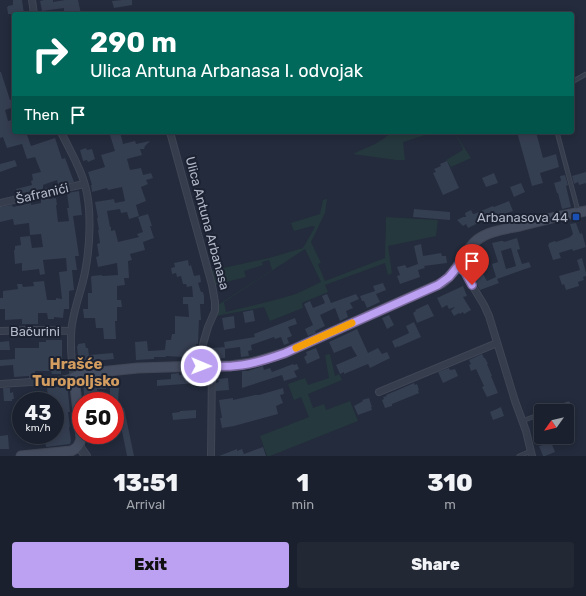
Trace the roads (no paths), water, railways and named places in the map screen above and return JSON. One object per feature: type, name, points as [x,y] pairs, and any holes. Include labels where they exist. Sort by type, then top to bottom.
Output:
[{"type":"main road","points":[[21,456],[71,451],[79,446],[81,438],[74,377],[89,373],[138,368],[212,367],[251,364],[285,353],[438,285],[449,277],[471,247],[478,239],[484,236],[497,231],[582,212]]},
{"type":"street","points":[[32,0],[34,12]]},
{"type":"street","points":[[0,384],[62,380],[74,377],[71,356],[72,320],[83,284],[87,260],[89,217],[84,184],[62,134]]},
{"type":"street","name":"Ulica Antuna Arbanasa","points":[[171,134],[212,284],[214,297],[214,311],[203,344],[201,366]]},
{"type":"street","name":"Šafranići","points":[[0,203],[84,184]]},
{"type":"street","points":[[458,266],[465,272],[484,306],[492,326],[526,431],[531,453]]},
{"type":"street","name":"Bačurini","points":[[0,331],[71,331]]},
{"type":"street","points":[[379,392],[497,342]]},
{"type":"street","points":[[211,456],[212,367]]},
{"type":"street","points":[[79,446],[86,456]]},
{"type":"lane","points":[[574,81],[586,74]]},
{"type":"lane","points":[[558,134],[582,212]]},
{"type":"lane","points":[[522,421],[534,417]]},
{"type":"lane","points":[[519,456],[531,453]]},
{"type":"place","name":"Arbanasova 44","points":[[576,217]]},
{"type":"district","name":"Hrašće Turopoljsko","points":[[76,372]]}]
